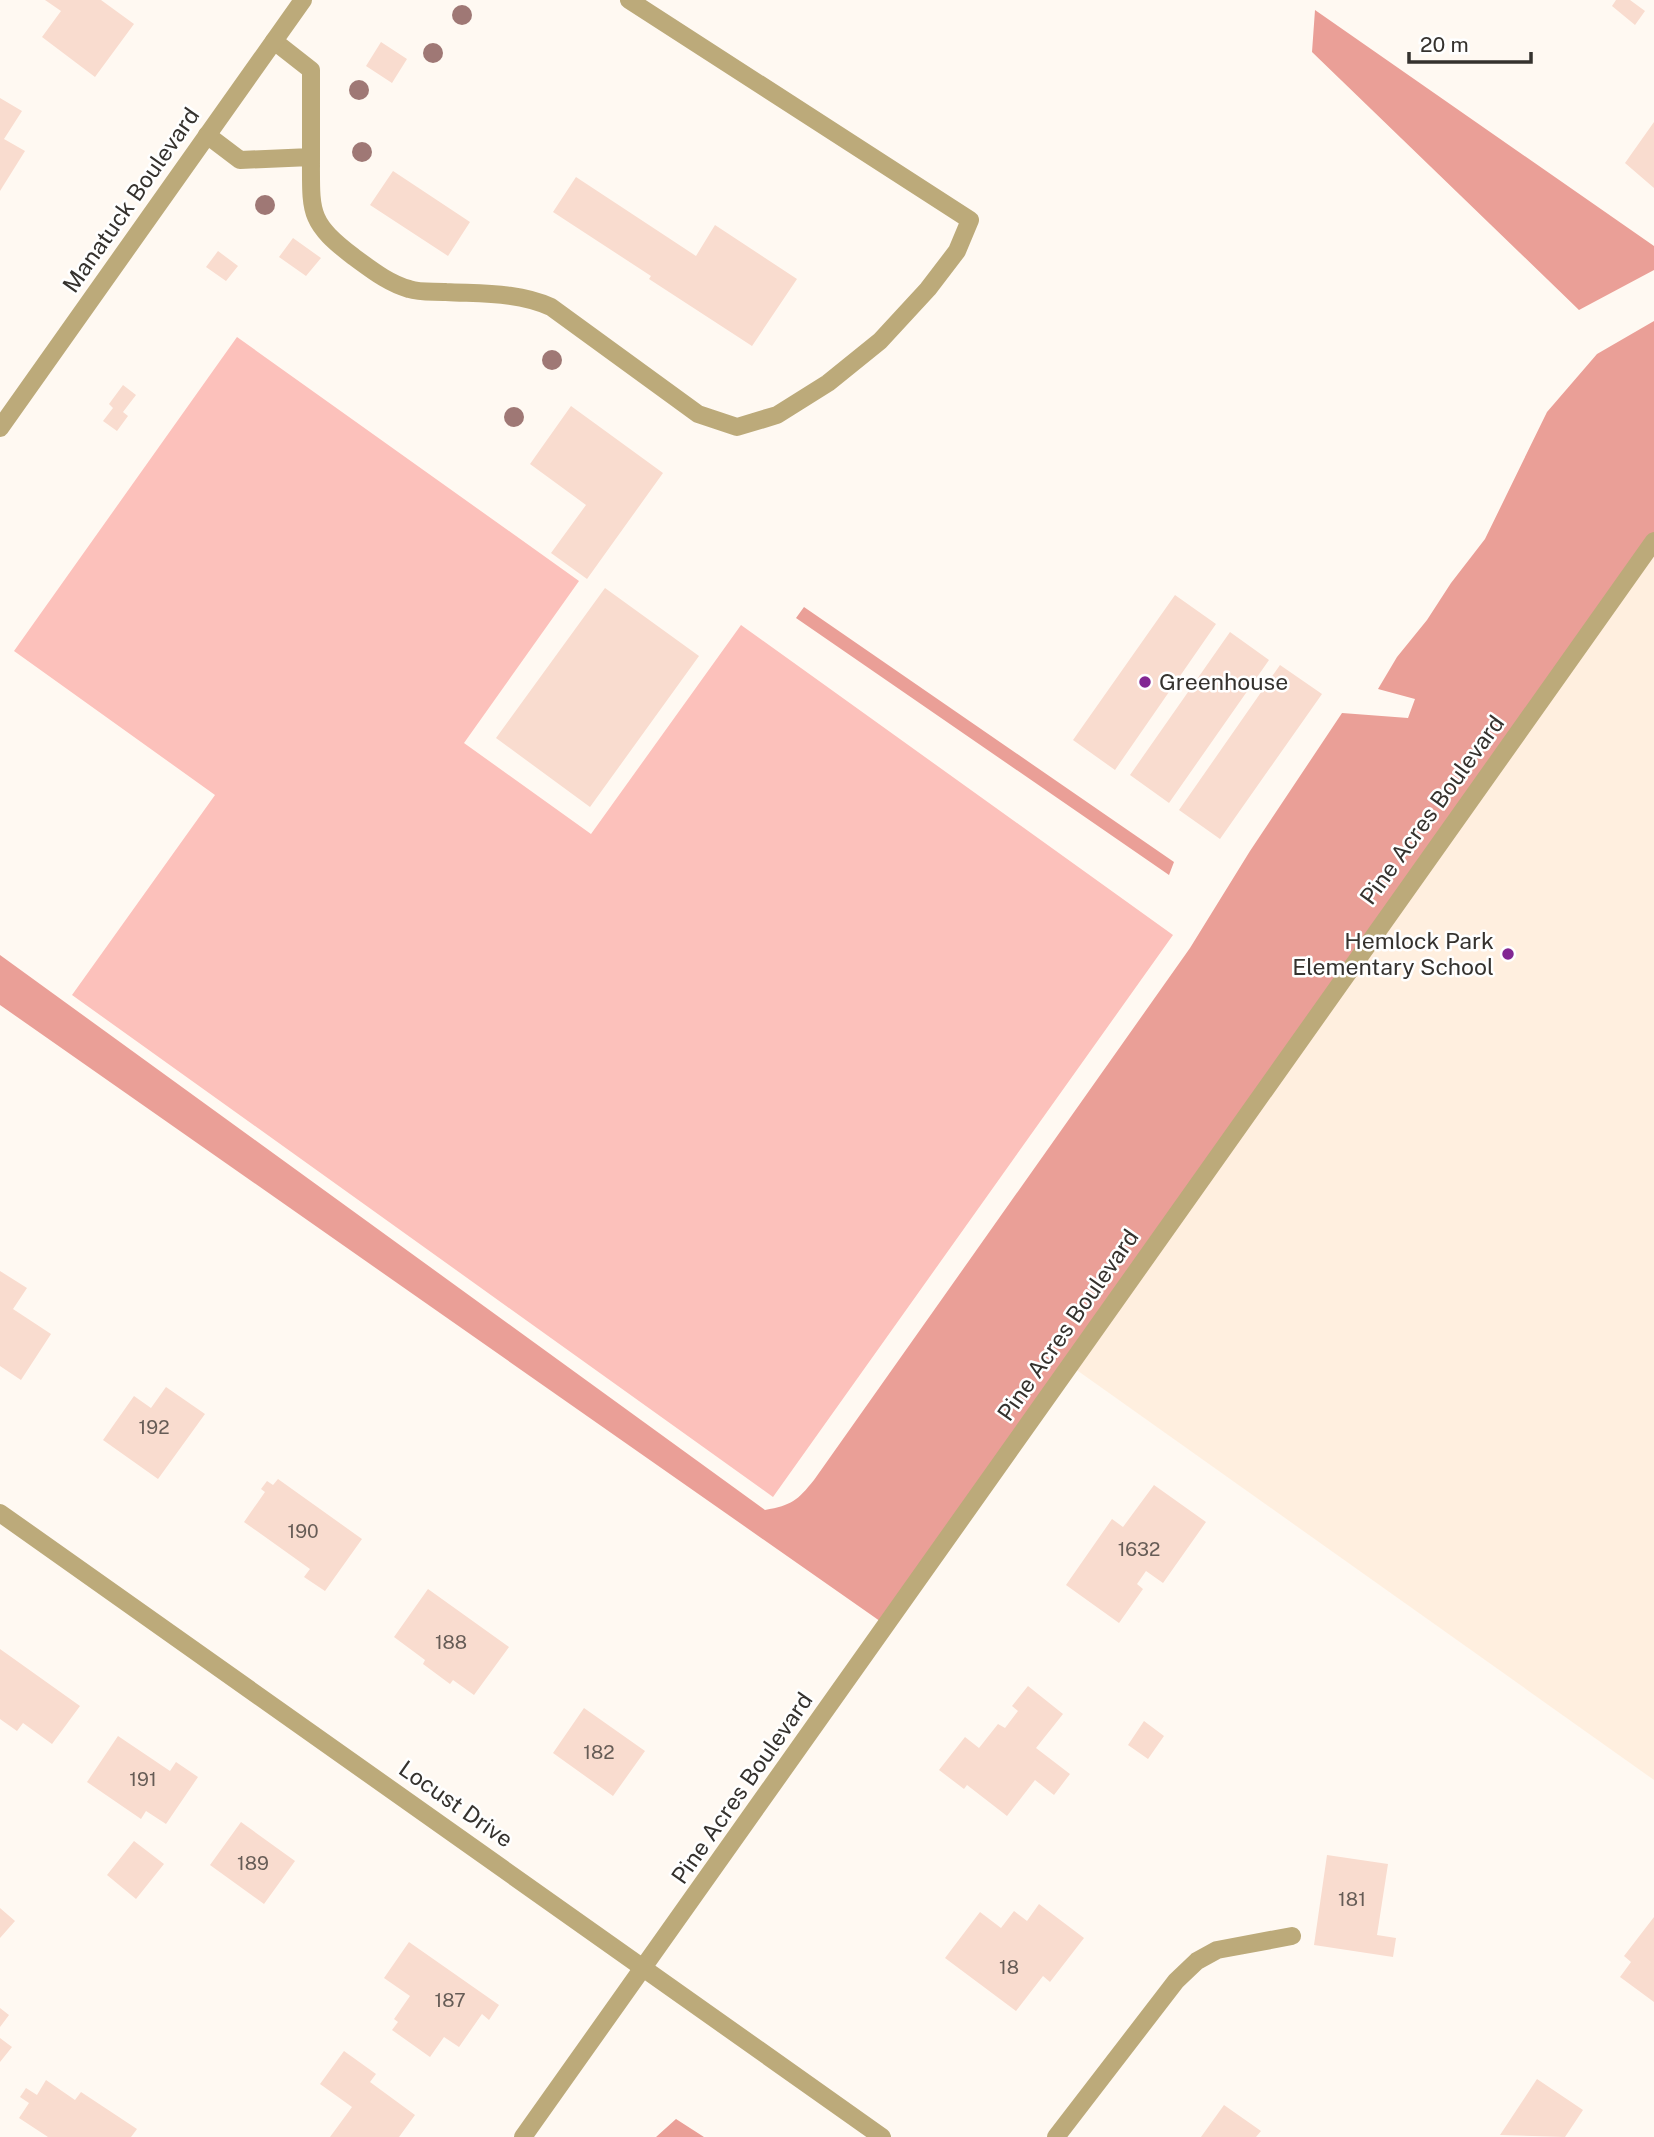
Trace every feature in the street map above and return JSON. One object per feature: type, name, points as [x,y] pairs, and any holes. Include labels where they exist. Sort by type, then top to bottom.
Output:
[{"type":"street","name":"Manatuck Boulevard","points":[[0,428],[303,0]]},
{"type":"street","points":[[274,41],[311,70],[311,205],[317,223],[331,239],[393,284],[412,290],[513,295],[551,307],[698,414],[737,427],[777,415],[828,383],[880,341],[950,261],[970,220],[629,0]]},
{"type":"street","points":[[207,135],[240,160],[311,157]]},
{"type":"street","name":"Pine Acres Boulevard","points":[[523,2137],[1071,1366],[1296,1042],[1654,541]]},
{"type":"street","name":"Locust Drive","points":[[0,1513],[882,2137]]},
{"type":"street","points":[[1056,2137],[1176,1980],[1197,1961],[1217,1950],[1292,1936]]},
{"type":"shaded area","points":[[1315,10],[1654,246],[1654,270],[1579,310],[1312,52]]},
{"type":"shaded area","points":[[1654,321],[1654,542],[887,1626],[0,1005],[0,955],[765,1510],[788,1504],[814,1480],[1190,948],[1250,851],[1342,713],[1408,718],[1415,699],[1378,689],[1397,657],[1485,539],[1547,412],[1597,354]]},
{"type":"shaded area","points":[[237,337],[579,581],[464,743],[591,834],[741,625],[1173,935],[773,1497],[72,995],[215,795],[14,651]]},
{"type":"shaded area","name":"Hemlock Park Elementary School","points":[[1654,542],[1654,1780],[1071,1366]]},
{"type":"shaded area","points":[[804,607],[1174,862],[1169,875],[796,618]]},
{"type":"shaded area","points":[[676,2119],[704,2137],[656,2137]]},
{"type":"building","points":[[45,0],[101,0],[134,24],[95,77],[42,37],[61,11]]},
{"type":"building","points":[[1616,0],[1630,0],[1645,11],[1635,25],[1612,6]]},
{"type":"building","points":[[381,42],[407,59],[392,83],[366,66]]},
{"type":"building","points":[[0,98],[22,111],[4,139],[25,151],[0,191]]},
{"type":"building","points":[[1654,122],[1654,188],[1625,163]]},
{"type":"building","points":[[393,171],[470,222],[448,256],[370,205]]},
{"type":"building","points":[[576,177],[696,256],[715,225],[797,279],[752,346],[553,212]]},
{"type":"building","points":[[293,238],[321,258],[306,276],[279,257]]},
{"type":"building","points":[[218,251],[238,266],[226,281],[206,267]]},
{"type":"building","points":[[123,385],[136,395],[123,412],[128,416],[117,431],[103,421],[113,408],[109,404]]},
{"type":"building","points":[[571,406],[663,473],[587,579],[551,553],[586,505],[530,464]]},
{"type":"building","points":[[605,588],[699,656],[590,807],[496,738]]},
{"type":"building","name":"Greenhouse","points":[[1175,595],[1216,624],[1115,770],[1073,740]]},
{"type":"building","name":"Greenhouse","points":[[1230,632],[1269,660],[1169,803],[1130,775]]},
{"type":"building","name":"Greenhouse","points":[[1280,665],[1322,694],[1220,839],[1179,810]]},
{"type":"building","points":[[0,1271],[27,1288],[13,1309],[51,1334],[21,1380],[0,1366]]},
{"type":"building","points":[[166,1387],[205,1414],[158,1479],[103,1440],[134,1396],[151,1408]]},
{"type":"building","points":[[278,1479],[362,1539],[325,1591],[304,1577],[310,1569],[244,1522],[265,1492],[261,1489],[267,1481],[273,1485]]},
{"type":"building","points":[[1154,1485],[1206,1522],[1163,1583],[1146,1571],[1137,1584],[1143,1589],[1119,1623],[1066,1585],[1112,1519],[1123,1527]]},
{"type":"building","points":[[428,1589],[509,1647],[474,1695],[453,1680],[450,1684],[423,1664],[425,1660],[394,1637]]},
{"type":"building","points":[[0,1649],[80,1706],[52,1744],[23,1723],[17,1731],[0,1719]]},
{"type":"building","points":[[1028,1686],[1063,1714],[1036,1748],[1070,1774],[1054,1795],[1035,1780],[1007,1816],[967,1785],[964,1789],[939,1770],[965,1737],[979,1748],[998,1724],[1005,1728],[1018,1711],[1012,1706]]},
{"type":"building","points":[[584,1708],[645,1751],[613,1796],[553,1753]]},
{"type":"building","points":[[1144,1721],[1164,1736],[1148,1759],[1128,1745]]},
{"type":"building","points":[[118,1736],[170,1771],[176,1762],[198,1777],[166,1824],[146,1811],[141,1819],[87,1782]]},
{"type":"building","points":[[241,1822],[295,1861],[264,1904],[210,1865]]},
{"type":"building","points":[[134,1841],[164,1864],[136,1899],[107,1875]]},
{"type":"building","points":[[1327,1855],[1388,1864],[1377,1935],[1396,1938],[1393,1957],[1314,1945]]},
{"type":"building","points":[[1039,1904],[1084,1938],[1050,1982],[1043,1976],[1016,2011],[945,1958],[980,1912],[1001,1928],[1014,1911],[1027,1921]]},
{"type":"building","points":[[0,1908],[15,1921],[0,1938]]},
{"type":"building","points":[[1654,1917],[1654,2002],[1620,1977],[1631,1962],[1624,1956]]},
{"type":"building","points":[[409,1942],[499,2005],[489,2020],[482,2014],[459,2047],[444,2037],[430,2057],[392,2030],[398,2022],[394,2019],[410,1996],[384,1978]]},
{"type":"building","points":[[0,2008],[9,2015],[0,2027]]},
{"type":"building","points":[[0,2038],[12,2047],[0,2062]]},
{"type":"building","points":[[344,2051],[376,2074],[370,2082],[415,2115],[399,2137],[330,2137],[352,2107],[320,2084]]},
{"type":"building","points":[[1537,2079],[1583,2110],[1565,2137],[1500,2135]]},
{"type":"building","points":[[46,2080],[75,2100],[81,2092],[137,2129],[131,2137],[48,2137],[19,2118],[29,2103],[20,2097],[26,2088],[37,2095]]},
{"type":"building","points":[[1224,2105],[1261,2131],[1256,2137],[1201,2137]]},
{"type":"place","name":"Greenhouse","points":[[1145,682]]},
{"type":"place","name":"Hemlock Park Elementary School","points":[[1508,954]]}]
